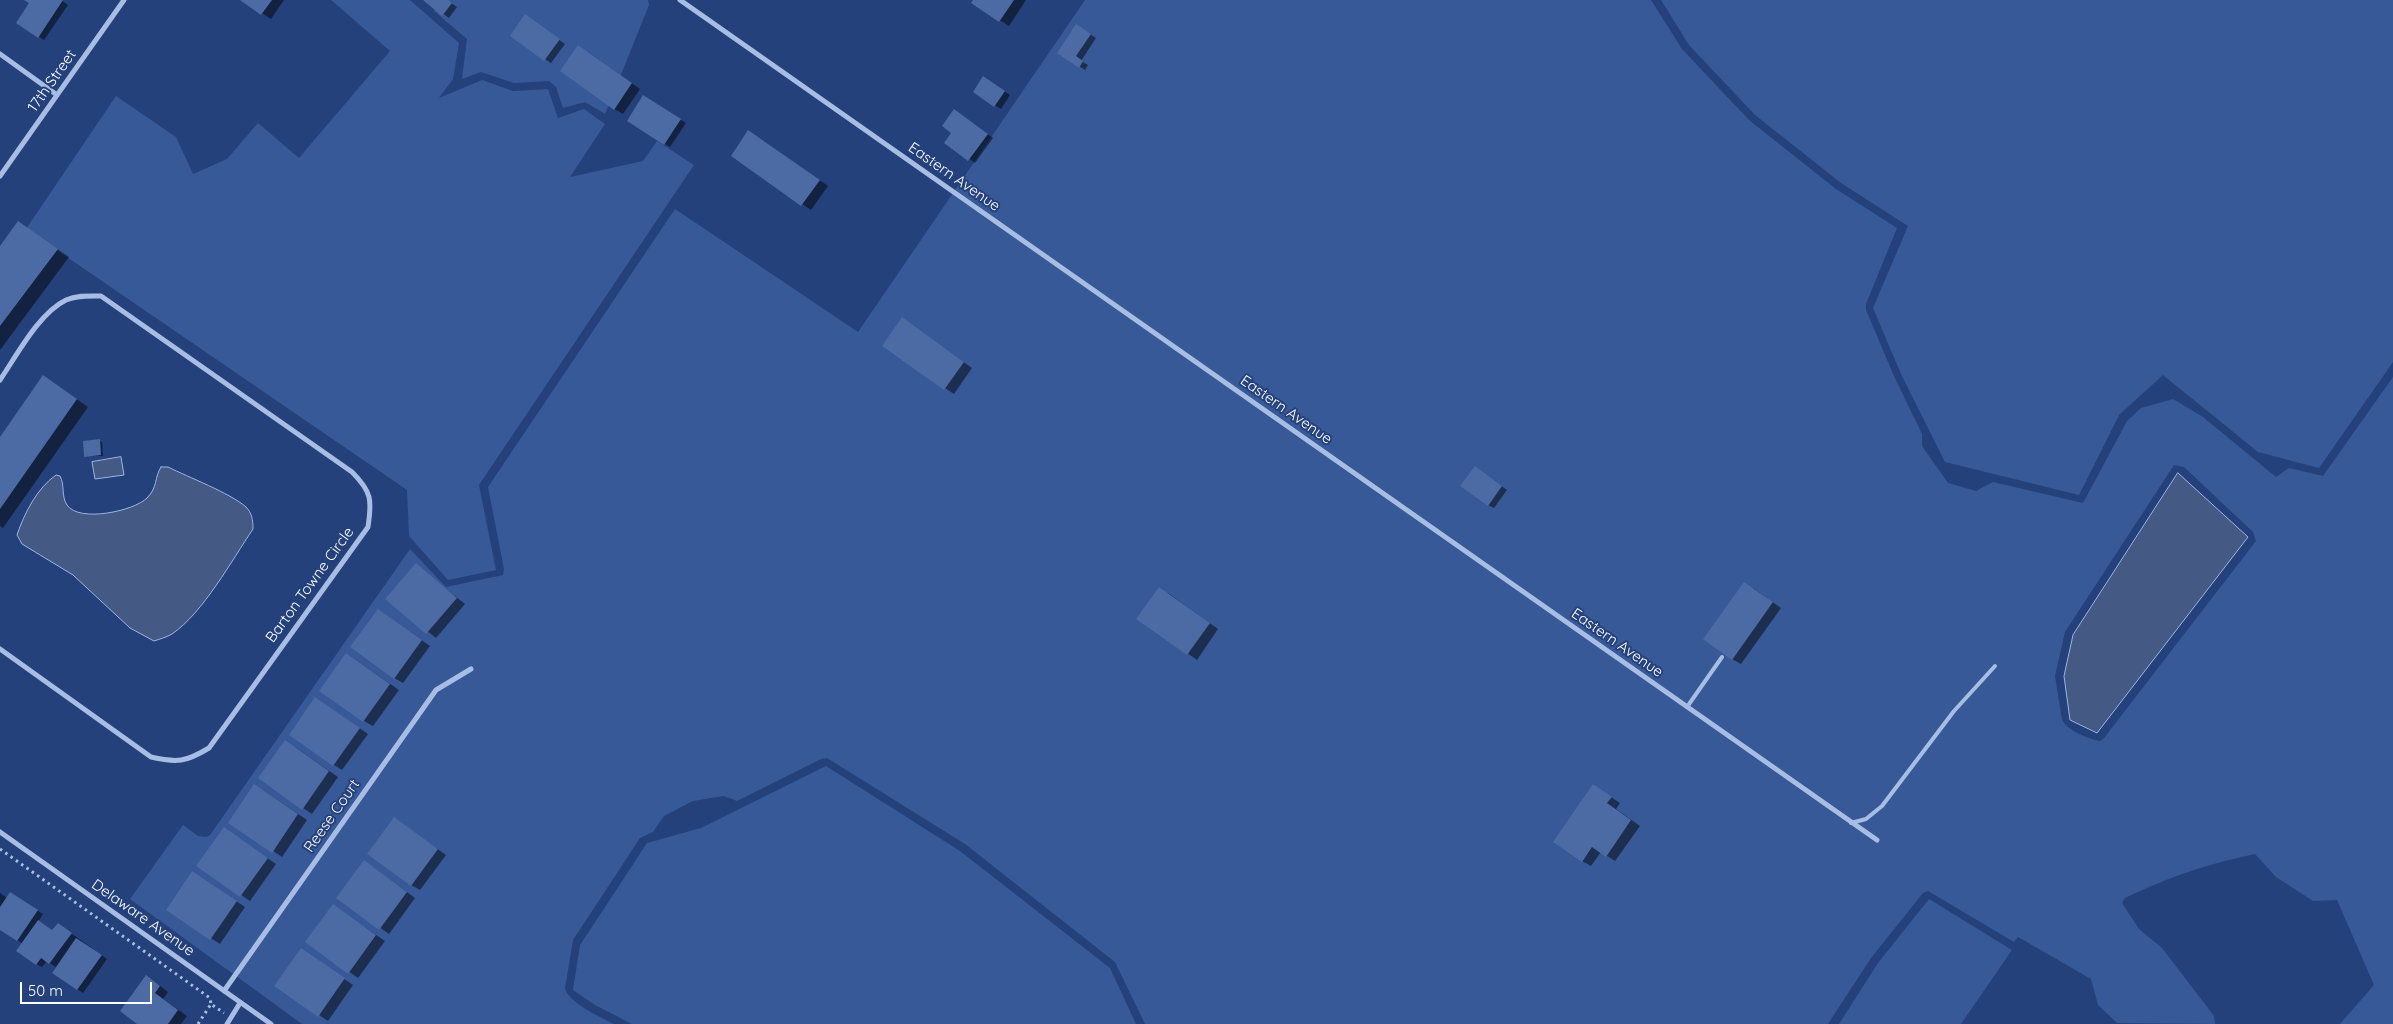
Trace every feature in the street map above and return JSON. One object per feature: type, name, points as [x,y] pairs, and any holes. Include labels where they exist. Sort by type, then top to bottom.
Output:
[{"type":"street","name":"17th Street","points":[[0,176],[124,0]]},
{"type":"street","name":"Eastern Avenue","points":[[680,0],[1877,840]]},
{"type":"street","points":[[0,54],[57,96]]},
{"type":"street","name":"Barton Towne Circle","points":[[0,380],[48,312],[67,300],[87,296],[101,296],[352,472],[366,486],[371,504],[368,527],[209,748],[193,758],[173,762],[151,757],[0,649]]},
{"type":"street","name":"Reese Court","points":[[224,991],[436,690],[472,669]]},
{"type":"street","name":"Delaware Avenue","points":[[0,832],[271,1024]]},
{"type":"street","points":[[227,1024],[240,1003]]},
{"type":"lane","points":[[1687,707],[1722,657]]},
{"type":"lane","points":[[1851,823],[1866,819],[1882,806],[1954,711],[1995,666]]},
{"type":"path","points":[[0,849],[210,998],[211,1004],[198,1024]]},
{"type":"path","points":[[211,1004],[231,1018]]},
{"type":"shaded area","points":[[331,0],[410,0],[459,43],[453,79],[439,98],[482,80],[513,91],[548,89],[558,118],[584,109],[605,124],[570,177],[643,161],[657,141],[694,165],[479,485],[496,570],[448,580],[409,536],[407,490],[26,229],[116,96],[176,137],[193,174],[227,159],[258,123],[299,158],[390,51]]},
{"type":"shaded area","points":[[442,0],[648,0],[649,5],[605,114],[585,102],[563,108],[556,87],[549,81],[514,83],[481,72],[462,79],[467,39],[434,11]]},
{"type":"shaded area","points":[[1085,0],[1651,0],[1682,49],[1749,120],[1836,189],[1897,228],[1866,304],[1866,310],[1894,376],[1922,434],[1922,446],[1948,483],[1976,491],[1993,482],[2083,503],[2127,421],[2141,408],[2173,399],[2203,417],[2276,477],[2289,468],[2323,476],[2393,377],[2393,1024],[2340,1024],[2374,985],[2337,900],[2313,901],[2276,877],[2255,854],[2173,877],[2125,898],[2122,903],[2139,929],[2162,948],[2214,1016],[2215,1024],[2117,1023],[2098,1005],[2091,979],[2018,937],[2014,942],[1928,891],[1923,893],[1871,958],[1828,1024],[1145,1024],[1115,962],[965,844],[827,758],[821,759],[737,801],[724,796],[693,801],[664,816],[653,832],[640,838],[573,940],[565,988],[567,993],[578,1004],[614,1024],[302,1024],[130,899],[183,825],[198,836],[206,837],[210,835],[410,549],[446,587],[503,575],[504,569],[488,487],[675,209],[858,332]],"holes":[[[2174,465],[2184,467],[2253,532],[2256,541],[2104,738],[2100,741],[2078,734],[2062,720],[2055,676],[2065,632]]]},
{"type":"shaded area","points":[[1661,0],[2393,0],[2393,362],[2319,468],[2258,452],[2163,375],[2119,415],[2079,495],[1945,462],[1901,374],[1873,308],[1908,226],[1841,183],[1755,115],[1689,45]]},
{"type":"shaded area","points":[[121,457],[124,475],[95,479],[92,462]]},
{"type":"shaded area","points":[[161,467],[168,467],[239,502],[250,512],[253,529],[206,600],[195,613],[172,634],[154,641],[130,628],[73,575],[22,544],[17,535],[23,519],[37,494],[56,475],[60,476],[67,505],[73,510],[94,514],[119,511],[140,503],[153,490]]},
{"type":"shaded area","points":[[2178,473],[2248,537],[2097,733],[2070,720],[2064,676],[2073,635]]},
{"type":"shaded area","points":[[826,766],[960,851],[1110,968],[1136,1024],[632,1024],[595,1005],[573,990],[580,945],[647,843],[701,828]]},
{"type":"shaded area","points":[[1929,899],[2012,950],[1961,1024],[1839,1024],[1878,963]]},
{"type":"building","points":[[24,0],[63,0],[38,38],[16,23],[29,3]]},
{"type":"building","points":[[240,0],[272,0],[261,15]]},
{"type":"building","points":[[423,0],[448,0],[452,3],[442,16]]},
{"type":"building","points":[[973,0],[1014,0],[999,22],[971,3]]},
{"type":"building","points":[[525,14],[560,39],[544,61],[510,36]]},
{"type":"building","points":[[1076,24],[1091,34],[1076,56],[1083,61],[1079,68],[1057,53]]},
{"type":"building","points":[[578,45],[632,83],[614,110],[560,71]]},
{"type":"building","points":[[983,76],[1005,91],[994,107],[973,92]]},
{"type":"building","points":[[643,95],[681,119],[664,145],[627,121]]},
{"type":"building","points":[[954,109],[988,134],[968,161],[944,143],[951,133],[942,126]]},
{"type":"building","points":[[748,130],[820,180],[801,206],[731,156]]},
{"type":"building","points":[[18,221],[58,249],[0,326],[0,246]]},
{"type":"building","points":[[902,317],[964,362],[944,390],[882,346]]},
{"type":"building","points":[[43,375],[77,399],[0,509],[0,437]]},
{"type":"building","points":[[100,439],[101,455],[84,457],[83,441]]},
{"type":"building","points":[[1475,466],[1502,486],[1488,506],[1460,486]]},
{"type":"building","points":[[416,563],[457,598],[426,634],[385,599]]},
{"type":"building","points":[[1744,582],[1773,602],[1732,660],[1703,639]]},
{"type":"building","points":[[1159,587],[1210,623],[1187,655],[1136,619]]},
{"type":"building","points":[[378,609],[422,640],[394,679],[350,647]]},
{"type":"building","points":[[346,653],[390,684],[363,722],[319,691]]},
{"type":"building","points":[[315,697],[360,728],[333,766],[289,735]]},
{"type":"building","points":[[285,740],[329,771],[302,810],[258,778]]},
{"type":"building","points":[[254,784],[298,814],[272,853],[228,823]]},
{"type":"building","points":[[1593,784],[1612,797],[1607,803],[1631,820],[1606,857],[1592,847],[1582,862],[1553,842]]},
{"type":"building","points":[[394,817],[438,849],[411,886],[367,854]]},
{"type":"building","points":[[224,827],[268,858],[240,897],[196,866]]},
{"type":"building","points":[[364,860],[407,892],[379,930],[336,898]]},
{"type":"building","points":[[192,871],[237,901],[210,940],[166,910]]},
{"type":"building","points":[[10,892],[38,910],[17,941],[0,930],[0,907]]},
{"type":"building","points":[[333,904],[376,935],[348,974],[305,942]]},
{"type":"building","points":[[38,920],[52,930],[58,923],[72,933],[49,964],[41,958],[36,965],[16,951]]},
{"type":"building","points":[[76,938],[102,955],[77,990],[52,973]]},
{"type":"building","points":[[301,948],[345,978],[318,1017],[274,986]]},
{"type":"building","points":[[146,975],[160,986],[155,993],[178,1010],[168,1024],[137,1024],[120,1011]]}]
